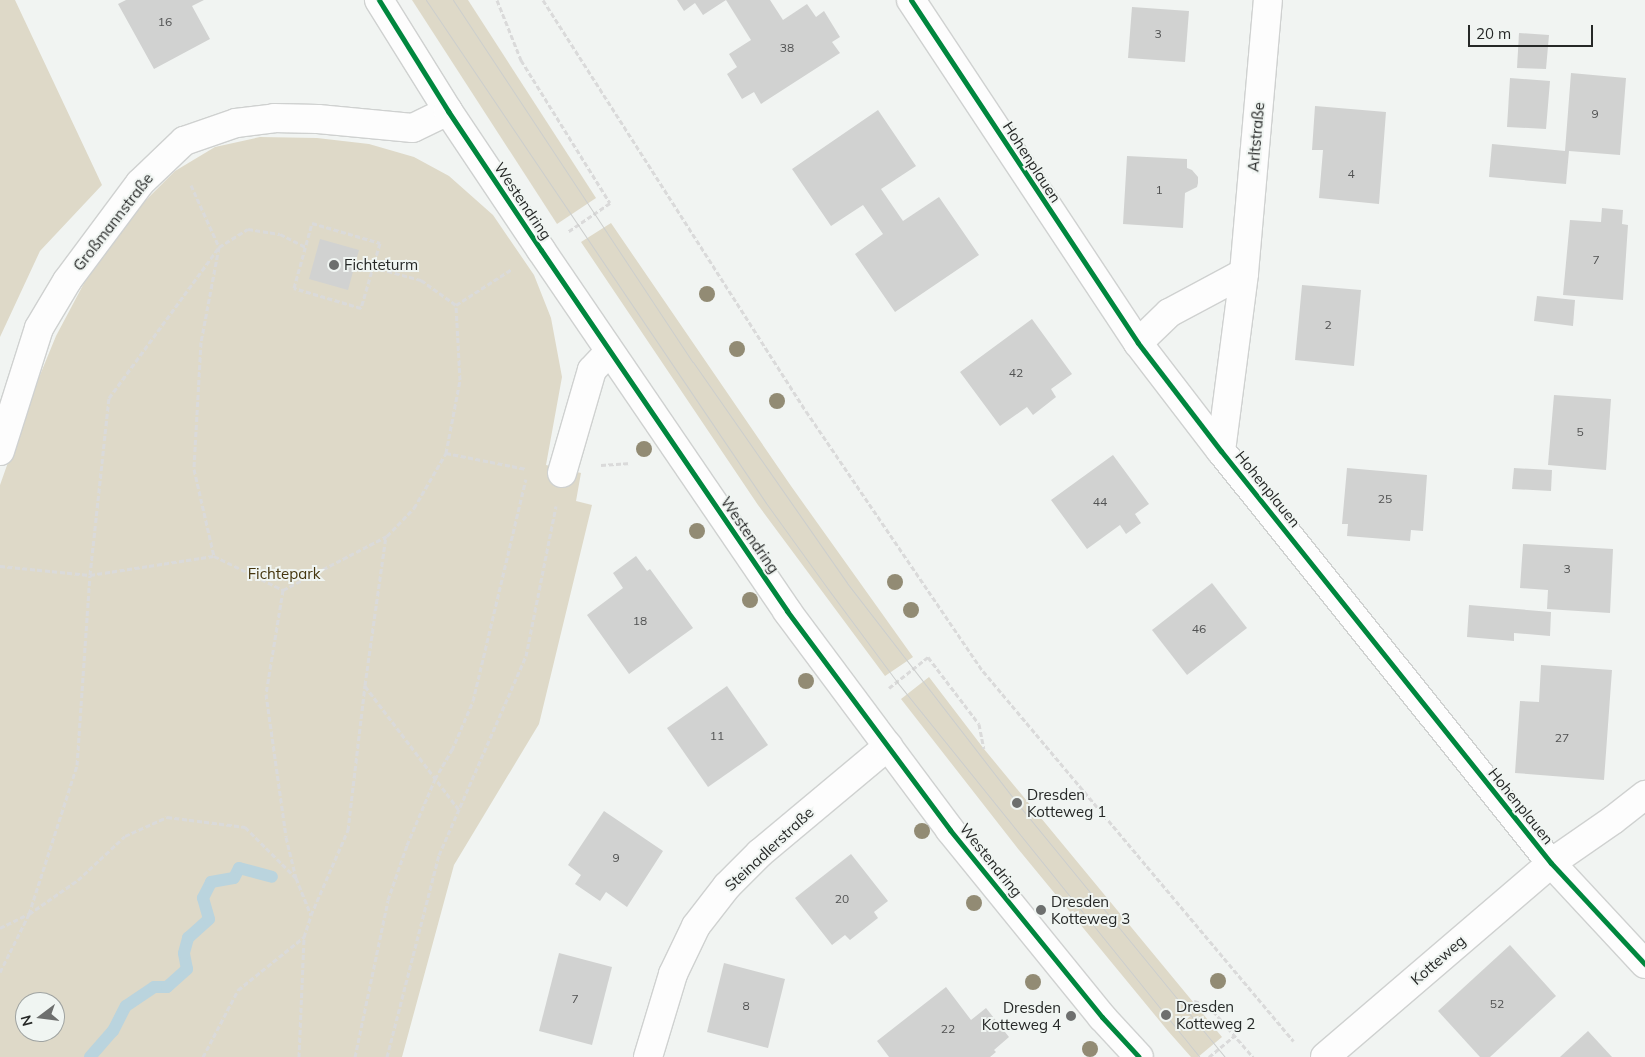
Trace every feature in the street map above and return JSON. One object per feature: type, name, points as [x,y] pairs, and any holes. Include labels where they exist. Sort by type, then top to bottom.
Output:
[{"type":"street","name":"Westendring","points":[[379,0],[448,111],[609,352],[787,611],[950,830],[1102,1017],[1139,1057]]},
{"type":"street","name":"Hohenplauen","points":[[911,0],[1138,343],[1221,451],[1551,863],[1645,964]]},
{"type":"street","name":"Arltstraße","points":[[1221,451],[1244,273],[1268,0]]},
{"type":"street","name":"Großmannstraße","points":[[0,451],[39,328],[67,281],[140,183],[184,141],[236,123],[274,118],[318,119],[413,128],[448,111]]},
{"type":"street","points":[[1138,343],[1169,313],[1244,273]]},
{"type":"street","points":[[562,473],[592,370],[609,352]]},
{"type":"street","name":"Steinadlerstraße","points":[[648,1057],[673,974],[696,926],[708,910],[727,886],[760,853],[824,797],[888,746]]},
{"type":"street","name":"Kotteweg","points":[[1325,1057],[1551,863],[1613,820],[1645,794]]},
{"type":"path","points":[[456,306],[610,203],[521,60],[497,0]]},
{"type":"path","points":[[543,0],[806,411],[983,671],[1296,1044]]},
{"type":"path","points":[[188,180],[219,247],[201,342],[194,469],[214,556]]},
{"type":"path","points":[[312,223],[380,243],[373,267],[361,308],[294,288],[312,223]]},
{"type":"path","points":[[0,972],[29,914],[76,765],[90,575],[109,398],[219,247],[248,229],[280,234],[306,247]]},
{"type":"path","points":[[373,267],[421,280],[456,306]]},
{"type":"path","points":[[282,590],[386,536],[414,508],[446,453],[460,380],[456,306]]},
{"type":"path","points":[[355,1057],[388,900],[407,845],[434,779],[452,750],[473,700],[529,469],[446,453]]},
{"type":"path","points":[[387,1057],[439,856],[460,812],[526,656],[562,473],[590,466],[631,463]]},
{"type":"path","points":[[299,1057],[304,937],[348,830],[365,685],[386,536]]},
{"type":"path","points":[[0,566],[90,575],[214,556],[282,590]]},
{"type":"path","points":[[282,590],[266,694],[286,837],[296,878],[312,915]]},
{"type":"path","points":[[886,690],[928,657],[979,724],[984,749]]},
{"type":"path","points":[[365,685],[460,812]]},
{"type":"path","points":[[0,928],[7,927],[29,914],[78,880],[125,836],[167,817],[245,826],[296,878]]},
{"type":"path","points":[[203,1057],[238,990],[304,937]]},
{"type":"path","points":[[1194,1001],[1208,1005],[1253,1057]]},
{"type":"path","points":[[1209,1057],[1234,1036]]},
{"type":"green space","points":[[0,0],[15,0],[102,185],[40,251],[0,337]]},
{"type":"green space","points":[[412,0],[468,0],[596,198],[557,224]]},
{"type":"green space","name":"Fichtepark","points":[[260,137],[317,138],[369,144],[414,157],[449,176],[493,215],[534,275],[551,318],[562,377],[546,465],[581,473],[576,501],[592,505],[539,724],[454,865],[402,1057],[0,1057],[0,485],[33,392],[56,336],[91,270],[137,209],[175,171],[215,147]]},
{"type":"green space","points":[[611,223],[791,486],[913,657],[885,676],[758,505],[581,242]]},
{"type":"green space","points":[[929,677],[984,749],[1222,1037],[1198,1057],[1191,1057],[1168,1031],[1019,850],[901,699]]},
{"type":"building","points":[[126,0],[204,0],[192,6],[210,39],[154,69],[118,4]]},
{"type":"building","points":[[677,0],[726,0],[703,15],[695,3],[684,11]]},
{"type":"building","points":[[726,0],[770,0],[783,20],[807,4],[816,17],[824,11],[840,37],[832,42],[840,53],[761,104],[754,92],[742,99],[727,74],[737,67],[729,54],[751,40]]},
{"type":"building","points":[[1132,7],[1189,11],[1185,62],[1128,58]]},
{"type":"building","points":[[1519,33],[1549,35],[1546,69],[1517,68]]},
{"type":"building","points":[[1571,73],[1626,78],[1620,155],[1569,151],[1566,184],[1489,177],[1492,144],[1565,151]]},
{"type":"building","points":[[1510,78],[1550,81],[1546,129],[1507,127]]},
{"type":"building","points":[[1315,106],[1386,112],[1379,204],[1319,198],[1323,150],[1312,150]]},
{"type":"building","points":[[878,110],[916,166],[881,189],[903,221],[939,197],[979,255],[895,312],[855,254],[883,234],[863,205],[831,226],[792,169]]},
{"type":"building","points":[[1127,156],[1187,159],[1187,168],[1192,170],[1198,177],[1198,183],[1197,187],[1185,193],[1183,228],[1123,224]]},
{"type":"building","points":[[1602,208],[1623,210],[1622,224],[1628,225],[1623,300],[1563,295],[1570,220],[1601,222]]},
{"type":"building","name":"Fichteturm","points":[[320,239],[359,250],[348,290],[309,279]]},
{"type":"building","points":[[1302,285],[1361,290],[1354,366],[1295,360]]},
{"type":"building","points":[[1537,296],[1575,300],[1573,326],[1534,321]]},
{"type":"building","points":[[1032,319],[1072,374],[1051,389],[1056,397],[1033,415],[1027,407],[1000,426],[960,372]]},
{"type":"building","points":[[1554,395],[1611,399],[1606,470],[1548,465]]},
{"type":"building","points":[[1113,455],[1149,504],[1135,514],[1141,523],[1126,534],[1120,525],[1087,549],[1051,500]]},
{"type":"building","points":[[1347,468],[1427,475],[1423,531],[1411,530],[1410,541],[1347,536],[1348,524],[1342,524]]},
{"type":"building","points":[[1514,468],[1552,470],[1551,491],[1512,489]]},
{"type":"building","points":[[1523,544],[1613,549],[1610,613],[1547,609],[1548,590],[1520,588]]},
{"type":"building","points":[[636,556],[647,571],[650,569],[693,628],[629,674],[587,615],[623,588],[613,573]]},
{"type":"building","points":[[1212,583],[1247,628],[1187,675],[1152,630]]},
{"type":"building","points":[[1469,605],[1551,612],[1550,636],[1514,633],[1514,641],[1467,637]]},
{"type":"building","points":[[1541,665],[1612,670],[1604,780],[1515,773],[1520,701],[1539,702]]},
{"type":"building","points":[[727,686],[768,745],[708,787],[667,728]]},
{"type":"building","points":[[604,811],[663,851],[627,907],[606,892],[600,901],[575,884],[581,875],[568,865]]},
{"type":"building","points":[[851,854],[888,901],[874,912],[878,918],[850,940],[845,935],[832,945],[795,898]]},
{"type":"building","points":[[1510,945],[1556,996],[1490,1057],[1480,1057],[1438,1011]]},
{"type":"building","points":[[559,953],[612,967],[592,1045],[539,1031]]},
{"type":"building","points":[[724,963],[785,979],[768,1048],[707,1032]]},
{"type":"building","points":[[946,987],[971,1020],[986,1008],[1009,1037],[994,1050],[996,1052],[990,1057],[889,1057],[877,1041]]},
{"type":"building","points":[[1588,1031],[1612,1057],[1560,1057]]},
{"type":"waterway","points":[[90,1057],[113,1031],[126,1006],[154,987],[167,987],[187,969],[184,953],[188,938],[209,919],[203,898],[211,882],[234,878],[239,868],[272,877]]},
{"type":"tram line","points":[[426,0],[766,503],[828,589],[897,682],[1200,1057]]},
{"type":"tram line","points":[[453,0],[693,362],[847,583],[1017,803],[1225,1057]]},
{"type":"cycle path","points":[[379,0],[448,111],[787,611],[950,830],[1102,1017],[1139,1057]]},
{"type":"cycle path","points":[[911,0],[1138,343],[1221,451],[1551,863],[1645,964]]},
{"type":"place","name":"Fichteturm","points":[[334,265]]},
{"type":"place","name":"Dresden Kotteweg 1","points":[[1017,803]]},
{"type":"place","name":"Dresden Kotteweg 3","points":[[1041,910]]},
{"type":"place","name":"Dresden Kotteweg 2","points":[[1166,1015]]},
{"type":"place","name":"Dresden Kotteweg 4","points":[[1071,1016]]}]
